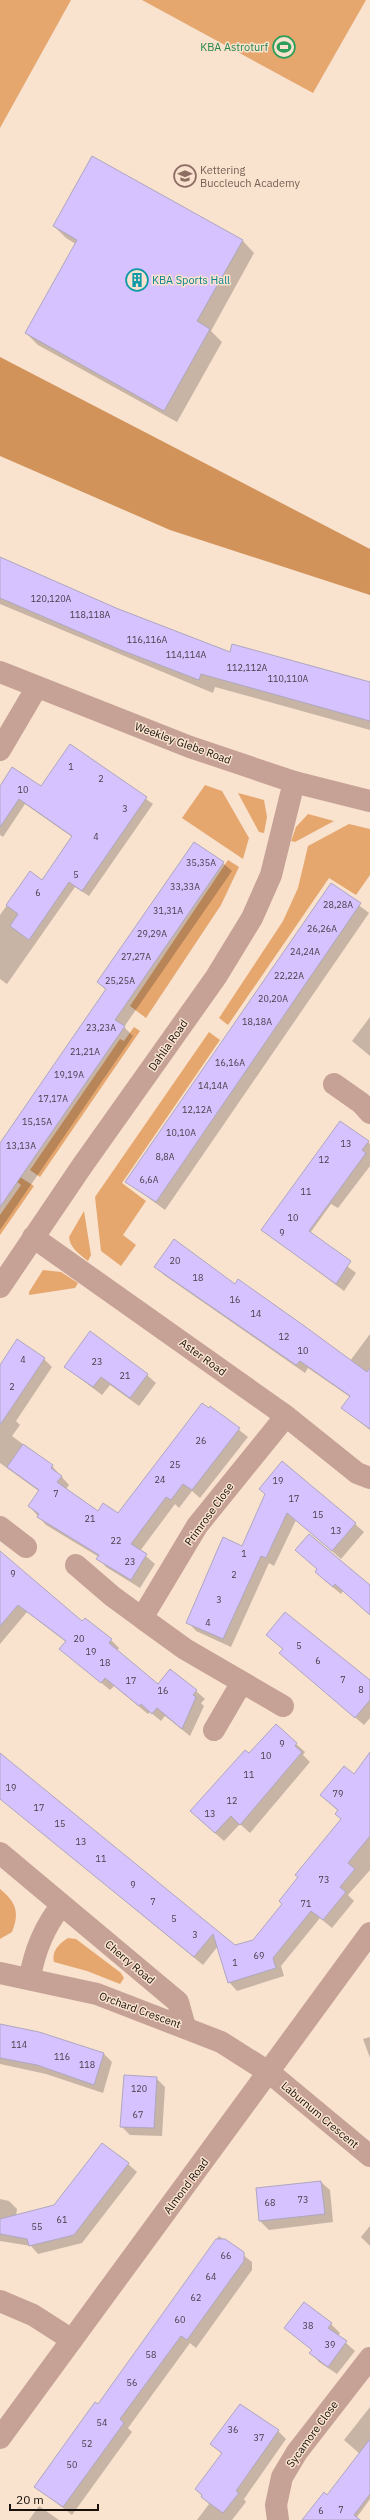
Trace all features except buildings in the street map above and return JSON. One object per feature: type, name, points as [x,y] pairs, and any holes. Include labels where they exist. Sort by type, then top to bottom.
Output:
[{"type":"street","name":"Weekley Glebe Road","points":[[0,672],[190,747],[294,782],[370,801]]},
{"type":"street","points":[[0,750],[37,687]]},
{"type":"street","name":"Dahlia Road","points":[[0,1287],[33,1237],[216,977],[252,918],[271,874],[294,782]]},
{"type":"street","points":[[334,1084],[361,1103],[370,1113]]},
{"type":"street","name":"Aster Road","points":[[33,1237],[286,1416],[357,1473],[370,1478]]},
{"type":"street","name":"Primrose Close","points":[[142,1618],[197,1526],[286,1416]]},
{"type":"street","points":[[0,1528],[26,1548]]},
{"type":"street","points":[[76,1565],[112,1596],[186,1649],[283,1706]]},
{"type":"street","points":[[214,1730],[242,1682]]},
{"type":"street","name":"Cherry Road","points":[[0,1853],[178,2002],[185,2027]]},
{"type":"street","points":[[30,1978],[33,1960],[51,1918],[62,1905]]},
{"type":"street","name":"Almond Road","points":[[0,2438],[270,2073],[370,1933]]},
{"type":"street","name":"Orchard Crescent","points":[[0,1973],[30,1978],[98,1994],[221,2042],[270,2073]]},
{"type":"street","name":"Laburnum Crescent","points":[[270,2073],[370,2156]]},
{"type":"street","points":[[0,2301],[33,2315],[72,2340]]},
{"type":"street","name":"Sycamore Close","points":[[278,2520],[276,2505],[282,2477],[297,2452],[370,2358]]},
{"type":"shaded area","points":[[0,0],[71,0],[0,128]]},
{"type":"shaded area","name":"KBA Astroturf","points":[[142,0],[366,0],[313,93]]},
{"type":"shaded area","points":[[0,357],[370,549],[370,595],[170,530],[0,456]]},
{"type":"shaded area","points":[[205,785],[222,791],[249,838],[243,859],[182,818]]},
{"type":"shaded area","points":[[238,793],[264,800],[267,817],[264,833],[259,832]]},
{"type":"shaded area","points":[[308,814],[334,821],[295,842],[291,841],[296,827]]},
{"type":"shaded area","points":[[349,824],[370,829],[370,875],[356,895],[329,878],[228,1025],[219,1018],[283,921],[298,888],[308,846]]},
{"type":"shaded area","points":[[228,860],[239,867],[221,905],[146,1018],[130,1006]]},
{"type":"shaded area","points":[[134,1027],[140,1031],[40,1177],[30,1170],[120,1039],[124,1041]]},
{"type":"shaded area","points":[[209,1032],[220,1040],[122,1183],[146,1201],[123,1235],[136,1245],[121,1266],[101,1251],[95,1197]]},
{"type":"shaded area","points":[[20,1177],[34,1186],[0,1235],[0,1215],[21,1185],[17,1182]]},
{"type":"shaded area","points":[[84,1211],[91,1255],[88,1261],[73,1248],[69,1237]]},
{"type":"shaded area","points":[[43,1270],[61,1272],[78,1283],[75,1288],[29,1295],[29,1292]]},
{"type":"shaded area","points":[[0,1889],[10,1898],[13,1903],[16,1919],[12,1932],[0,1939]]},
{"type":"shaded area","points":[[68,1938],[76,1939],[121,1973],[124,1978],[120,1984],[87,1971],[54,1962],[53,1958],[55,1951],[62,1942]]},
{"type":"place","name":"KBA Astroturf","points":[[284,47]]},
{"type":"place","name":"Kettering Buccleuch Academy","points":[[185,176]]},
{"type":"place","name":"KBA Sports Hall","points":[[137,280]]}]
